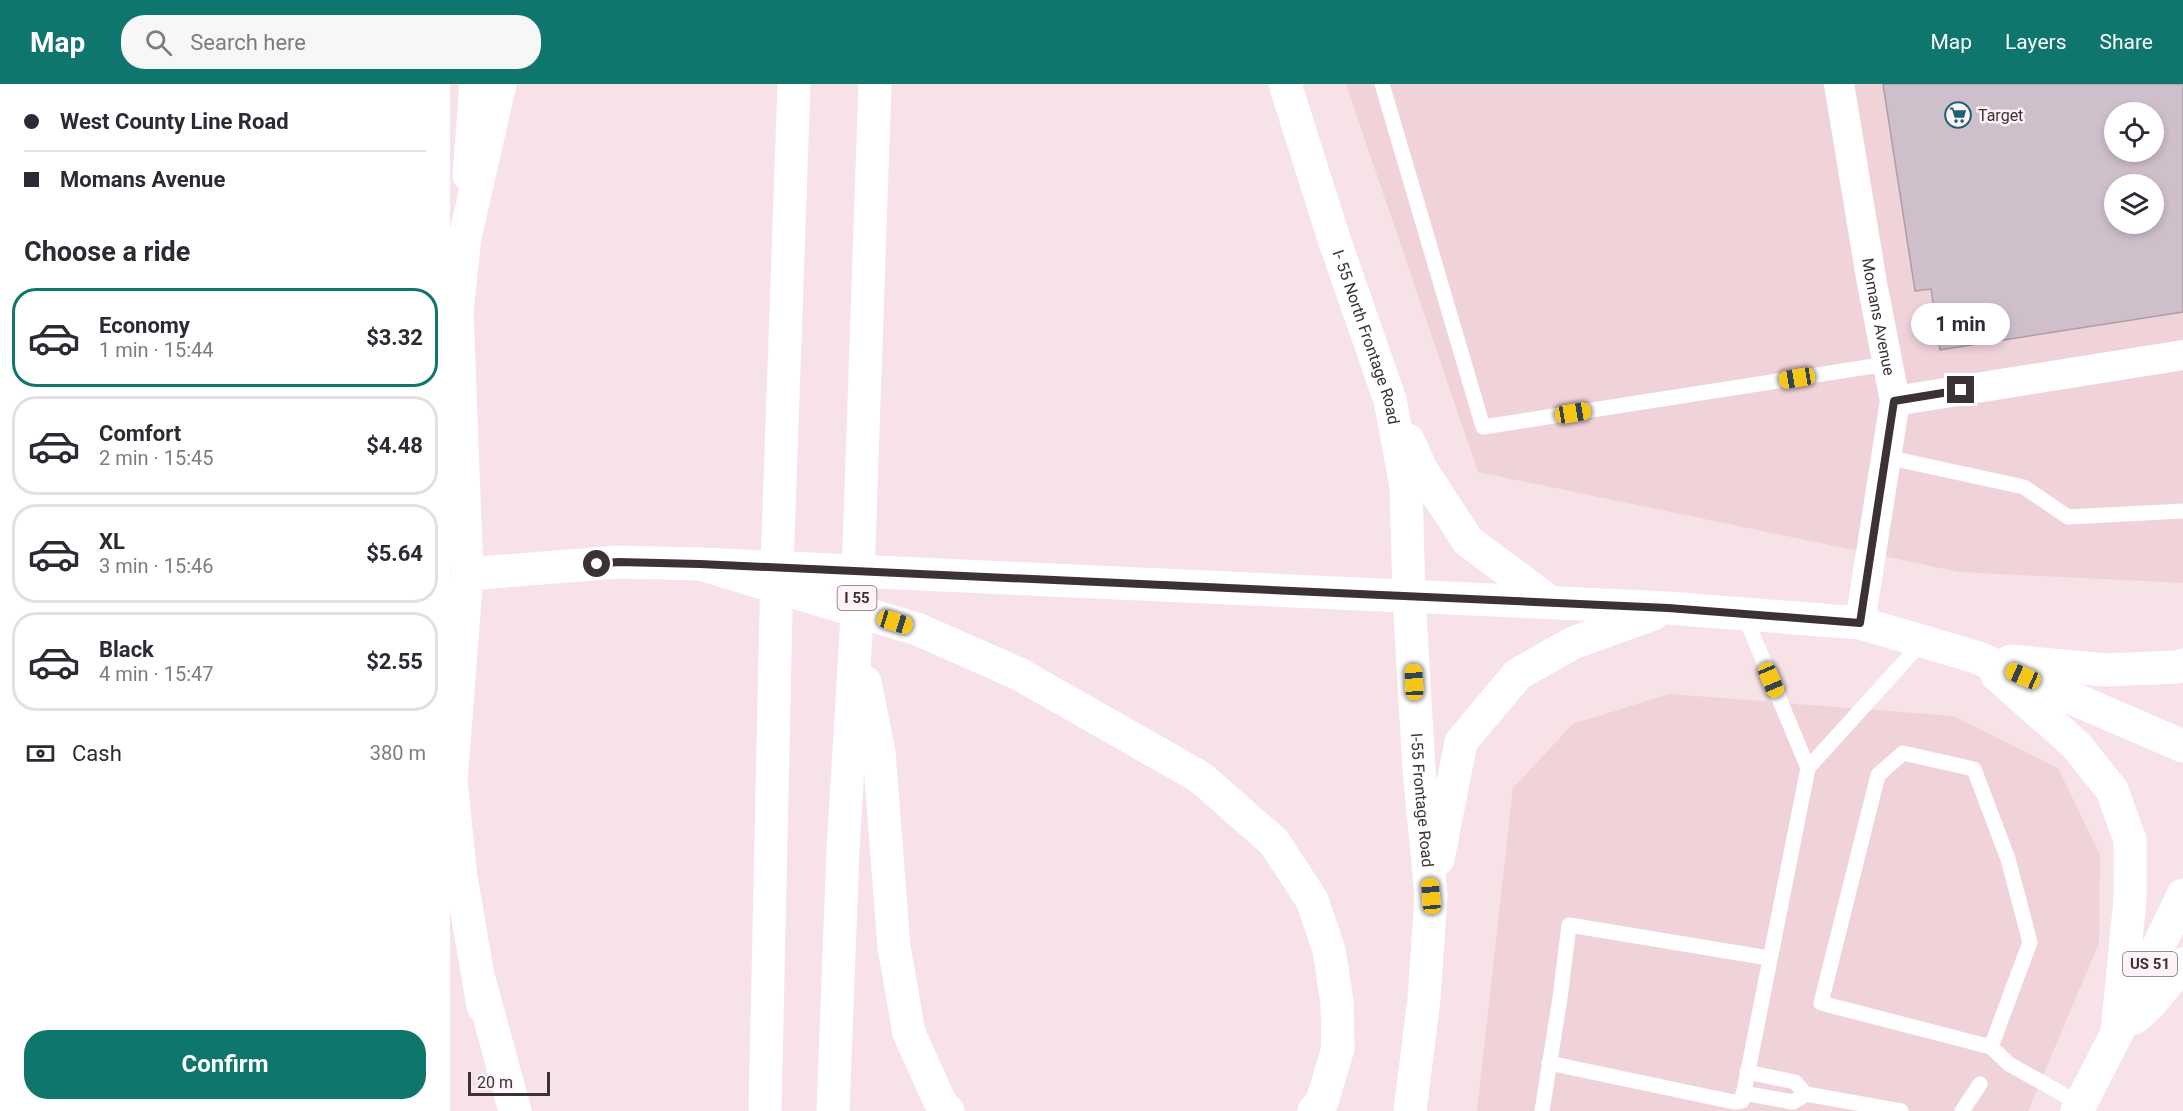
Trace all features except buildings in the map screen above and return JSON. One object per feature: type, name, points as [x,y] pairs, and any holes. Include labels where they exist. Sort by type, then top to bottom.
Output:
[{"type":"main road","points":[[476,84],[465,237],[454,319],[467,574],[450,780],[462,877],[501,1111]]},
{"type":"main road","points":[[465,237],[500,84]]},
{"type":"main road","points":[[765,1111],[777,567],[794,84]]},
{"type":"main road","name":"I 55","points":[[833,1111],[843,850],[856,634],[875,84]]},
{"type":"main road","name":"I- 55 North Frontage Road","points":[[1285,84],[1334,239],[1390,400],[1406,486],[1409,596]]},
{"type":"main road","points":[[1390,400],[1421,469],[1468,541],[1550,602]]},
{"type":"main road","points":[[467,574],[618,562],[700,564],[1668,608],[1860,623],[1976,657],[2183,746]]},
{"type":"main road","points":[[700,564],[917,629],[1019,674],[1200,777],[1274,842],[1312,900],[1329,950],[1337,1002],[1338,1048],[1322,1102],[1314,1111]]},
{"type":"main road","name":"I-55 Frontage Road","points":[[1409,596],[1419,769],[1431,896],[1424,999],[1410,1111]]},
{"type":"main road","points":[[1431,896],[1461,742],[1518,674],[1573,643],[1668,608]]},
{"type":"main road","points":[[856,634],[879,752],[894,947],[909,1033],[940,1102],[948,1111]]},
{"type":"main road","points":[[1976,657],[2106,670],[2183,665]]},
{"type":"main road","points":[[1976,657],[2076,745],[2112,790],[2130,840],[2130,899],[2117,1032]]},
{"type":"main road","name":"US 51","points":[[2079,1107],[2183,895]]},
{"type":"main road","points":[[2117,1032],[2150,1004],[2183,964]]},
{"type":"main road","points":[[479,979],[515,1111]]},
{"type":"street","name":"Momans Avenue","points":[[1839,84],[1894,401],[1860,623]]},
{"type":"street","points":[[1894,401],[2183,355]]},
{"type":"lane","points":[[1382,84],[1483,427],[1887,364]]},
{"type":"lane","points":[[1886,458],[2024,486],[2067,517],[2183,511]]},
{"type":"lane","points":[[1743,614],[1808,768]]},
{"type":"lane","points":[[1549,1063],[1734,1102],[1742,1101],[1808,768],[1923,642]]},
{"type":"lane","points":[[1990,1047],[2030,942],[2008,859],[1974,769],[1903,753],[1878,774],[1821,1004],[1990,1047],[2009,1064],[2079,1107]]},
{"type":"lane","points":[[1542,1111],[1569,925],[1769,958]]},
{"type":"lane","points":[[1747,1072],[1795,1082],[1806,1094],[1901,1111]]},
{"type":"lane","points":[[1962,1111],[1980,1084]]},
{"type":"lane","points":[[1743,1093],[1793,1102],[1806,1094]]},
{"type":"shaded area","points":[[1346,84],[2183,84],[2183,583],[1960,572],[1478,472]]},
{"type":"shaded area","points":[[1669,694],[1953,716],[2058,768],[2100,855],[2099,943],[2028,1111],[1477,1111],[1513,788],[1573,724]]},
{"type":"place","name":"Target","points":[[1958,115]]},
{"type":"route","points":[[597,564],[618,562],[700,564],[1456,598],[1668,608],[1860,623],[1894,401],[1961,390]]}]
